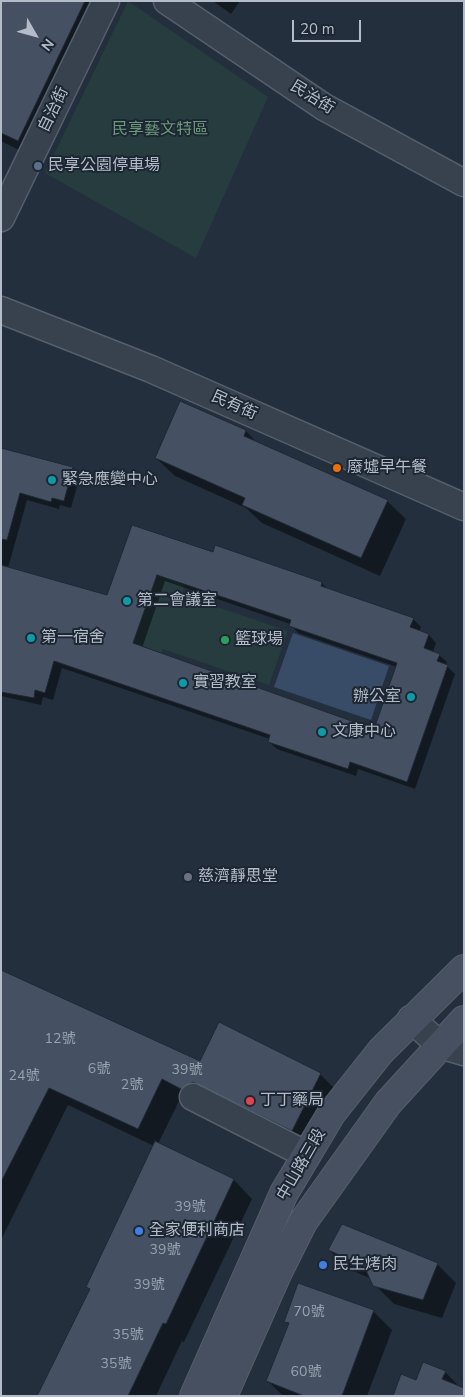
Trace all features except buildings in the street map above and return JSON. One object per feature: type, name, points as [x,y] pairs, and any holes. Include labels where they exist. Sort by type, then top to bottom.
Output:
[{"type":"main road","name":"中山路三段","points":[[194,1396],[284,1194],[331,1114],[381,1051],[411,1019],[464,969]]},
{"type":"main road","name":"中山路三段","points":[[223,1396],[278,1272],[303,1222],[388,1102],[452,1048],[464,1020]]},
{"type":"street","name":"自治街","points":[[1,218],[106,1]]},
{"type":"street","name":"民治街","points":[[167,1],[324,107],[464,183]]},
{"type":"street","name":"民有街","points":[[1,310],[151,369],[464,507]]},
{"type":"street","points":[[411,1019],[452,1048]]},
{"type":"street","points":[[193,1097],[307,1154]]},
{"type":"green space","name":"民享藝文特區","points":[[128,1],[268,97],[196,258],[45,173]]},
{"type":"green space","name":"籃球場","points":[[157,575],[185,584],[182,595],[288,631],[269,685],[163,649],[161,653],[133,643]]},
{"type":"water","points":[[293,633],[389,666],[371,720],[274,687]]},
{"type":"place","name":"民享公園停車場","points":[[38,166]]},
{"type":"place","name":"廢墟早午餐","points":[[337,468]]},
{"type":"place","name":"緊急應變中心","points":[[52,480]]},
{"type":"place","name":"第二會議室","points":[[127,601]]},
{"type":"place","name":"第一宿舍","points":[[31,638]]},
{"type":"place","name":"籃球場","points":[[225,640]]},
{"type":"place","name":"實習教室","points":[[183,683]]},
{"type":"place","name":"辦公室","points":[[411,697]]},
{"type":"place","name":"文康中心","points":[[322,732]]},
{"type":"place","name":"慈濟靜思堂","points":[[188,877]]},
{"type":"place","name":"丁丁藥局","points":[[250,1101]]},
{"type":"place","name":"全家便利商店","points":[[139,1231]]},
{"type":"place","name":"民生烤肉","points":[[323,1265]]}]
